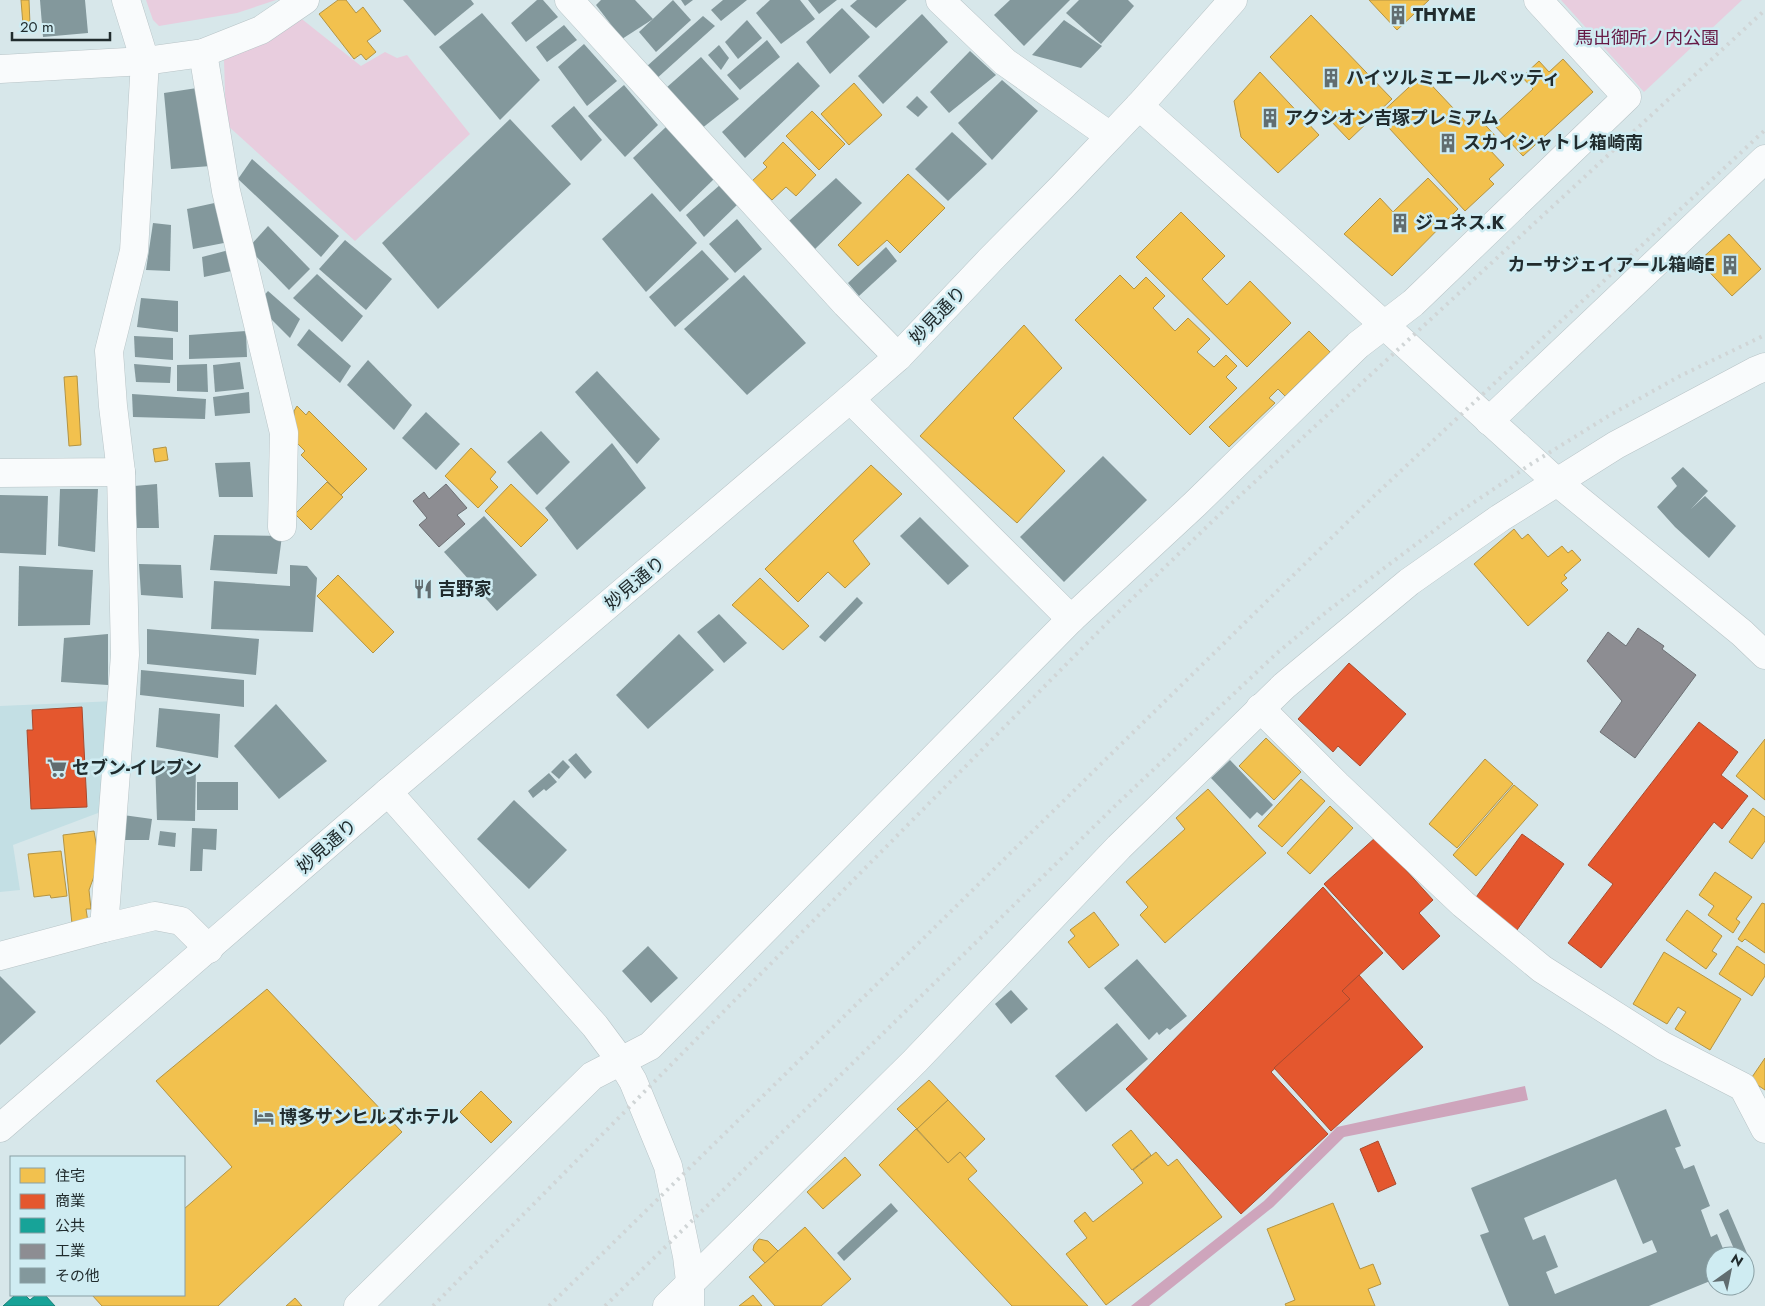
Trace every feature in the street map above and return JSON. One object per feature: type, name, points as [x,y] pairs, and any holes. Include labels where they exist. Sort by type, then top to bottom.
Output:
[{"type":"street","points":[[104,928],[125,655],[121,472],[109,351],[134,251],[145,60],[126,0]]},
{"type":"street","points":[[0,69],[145,60],[203,53],[261,30],[305,0]]},
{"type":"street","points":[[569,0],[846,304],[898,357]]},
{"type":"street","points":[[940,0],[1005,62],[1110,136]]},
{"type":"street","name":"妙見通り","points":[[0,1128],[388,792],[898,357],[1139,106],[1233,0]]},
{"type":"street","points":[[358,1306],[592,1076],[650,1046],[1071,619],[1195,504],[1358,345],[1413,303],[1627,97],[1538,0]]},
{"type":"street","points":[[203,53],[226,191],[284,433],[282,527]]},
{"type":"street","points":[[1139,106],[1556,482],[1742,632],[1765,655]]},
{"type":"street","points":[[1489,421],[1765,159]]},
{"type":"street","points":[[667,1306],[690,1294],[1119,847],[1284,686],[1410,582],[1500,518],[1616,444],[1755,370],[1765,367]]},
{"type":"street","points":[[850,399],[1071,619]]},
{"type":"street","points":[[0,473],[121,472]]},
{"type":"street","points":[[1260,708],[1337,785],[1463,904],[1542,969],[1655,1041],[1743,1087],[1765,1129]]},
{"type":"street","points":[[388,792],[595,1026],[621,1061],[633,1081],[668,1166],[687,1256],[690,1294]]},
{"type":"street","points":[[0,956],[155,916],[181,921],[209,948]]},
{"type":"shaded area","points":[[116,701],[106,810],[13,845],[20,890],[0,892],[0,706]]},
{"type":"shaded area","points":[[1525,1086],[1528,1100],[1344,1137],[1273,1207],[1149,1306],[1131,1306],[1264,1201],[1337,1127]]},
{"type":"green space","points":[[146,0],[276,0],[237,13],[159,26],[153,20]]},
{"type":"green space","name":"馬出御所ノ内公園","points":[[1561,0],[1742,0],[1644,92]]},
{"type":"green space","points":[[298,16],[361,66],[385,52],[397,58],[407,55],[470,134],[355,241],[226,124],[224,60]]},
{"type":"building: 住宅","points":[[21,0],[29,0],[30,25],[23,25]]},
{"type":"building: 住宅","points":[[338,0],[346,0],[356,13],[363,7],[381,31],[367,41],[376,52],[366,60],[361,54],[354,59],[319,14]]},
{"type":"building: 住宅","name":"THYME","points":[[1369,0],[1429,0],[1397,30]]},
{"type":"building: 住宅","name":"ハイツルミエールペッティ","points":[[1311,15],[1392,99],[1349,140],[1270,57]]},
{"type":"building: 住宅","points":[[1563,59],[1593,92],[1523,156],[1494,125],[1533,89],[1522,77],[1539,61],[1549,72]]},
{"type":"building: 住宅","name":"アクシオン吉塚プレミアム","points":[[1260,72],[1319,135],[1278,173],[1241,137],[1234,101]]},
{"type":"building: 住宅","name":"スカイシャトレ箱崎南","points":[[1422,75],[1470,126],[1479,118],[1498,139],[1488,148],[1504,165],[1489,179],[1494,184],[1465,211],[1378,116]]},
{"type":"building: 住宅","points":[[854,83],[882,115],[849,145],[821,114]]},
{"type":"building: 住宅","points":[[812,111],[845,144],[819,170],[786,136]]},
{"type":"building: 住宅","points":[[783,142],[816,175],[796,196],[786,187],[772,200],[752,181],[767,167],[763,163]]},
{"type":"building: 住宅","points":[[908,174],[945,208],[900,253],[887,240],[858,266],[838,245]]},
{"type":"building: 住宅","name":"ジュネス.K","points":[[1428,178],[1458,209],[1392,276],[1344,234],[1380,198],[1393,212]]},
{"type":"building: 住宅","points":[[1181,212],[1225,256],[1202,279],[1227,305],[1250,281],[1291,323],[1247,367],[1136,257]]},
{"type":"building: 住宅","name":"カーサジェイアール箱崎E","points":[[1729,234],[1761,269],[1732,296],[1699,261]]},
{"type":"building: 住宅","points":[[1120,275],[1134,289],[1146,277],[1165,296],[1153,308],[1175,331],[1188,318],[1210,339],[1197,352],[1214,367],[1226,355],[1237,366],[1226,377],[1237,388],[1190,435],[1075,320]]},
{"type":"building: 住宅","points":[[1024,325],[1062,368],[1013,418],[1065,471],[1017,523],[920,436]]},
{"type":"building: 住宅","points":[[1309,331],[1330,352],[1285,396],[1278,389],[1269,398],[1275,403],[1229,447],[1209,427]]},
{"type":"building: 住宅","points":[[77,376],[81,445],[69,446],[64,377]]},
{"type":"building: 住宅","points":[[297,406],[306,415],[309,411],[367,469],[341,495],[301,455],[305,451],[295,441],[294,411]]},
{"type":"building: 住宅","points":[[166,447],[168,460],[155,462],[153,449]]},
{"type":"building: 住宅","points":[[471,448],[496,472],[490,479],[498,487],[478,508],[445,476]]},
{"type":"building: 住宅","points":[[871,465],[902,494],[853,541],[870,564],[845,588],[828,572],[798,602],[765,569]]},
{"type":"building: 住宅","points":[[327,482],[343,497],[311,530],[295,514]]},
{"type":"building: 住宅","points":[[511,484],[548,520],[521,547],[485,511]]},
{"type":"building: 住宅","points":[[1514,529],[1522,539],[1528,534],[1548,557],[1562,546],[1568,553],[1572,550],[1581,560],[1564,575],[1567,578],[1561,583],[1568,590],[1528,626],[1474,564]]},
{"type":"building: 住宅","points":[[338,575],[394,632],[373,653],[317,596]]},
{"type":"building: 住宅","points":[[760,578],[809,626],[783,650],[732,605]]},
{"type":"building: 住宅","points":[[1266,738],[1301,772],[1274,800],[1239,766]]},
{"type":"building: 住宅","points":[[1765,739],[1765,800],[1736,776]]},
{"type":"building: 住宅","points":[[1485,759],[1513,784],[1457,848],[1429,824]]},
{"type":"building: 住宅","points":[[1301,779],[1325,801],[1282,847],[1258,826]]},
{"type":"building: 住宅","points":[[1514,785],[1538,805],[1476,876],[1453,855]]},
{"type":"building: 住宅","points":[[1208,789],[1266,853],[1165,943],[1140,915],[1148,907],[1126,882],[1185,829],[1176,818]]},
{"type":"building: 住宅","points":[[1330,806],[1353,828],[1310,874],[1287,853]]},
{"type":"building: 住宅","points":[[1753,808],[1765,817],[1765,841],[1752,859],[1729,842]]},
{"type":"building: 住宅","points":[[94,831],[97,849],[96,871],[89,890],[91,909],[86,909],[88,922],[72,924],[63,835]]},
{"type":"building: 住宅","points":[[61,851],[67,896],[51,898],[50,895],[34,897],[28,854]]},
{"type":"building: 住宅","points":[[1715,872],[1752,897],[1736,919],[1740,922],[1733,933],[1708,915],[1714,906],[1699,895]]},
{"type":"building: 住宅","points":[[1762,903],[1765,904],[1765,953],[1745,939],[1742,942],[1738,939]]},
{"type":"building: 住宅","points":[[1687,910],[1722,936],[1712,951],[1717,954],[1706,969],[1666,940]]},
{"type":"building: 住宅","points":[[1094,912],[1119,945],[1089,968],[1068,942],[1075,936],[1070,930]]},
{"type":"building: 住宅","points":[[1737,946],[1765,965],[1765,976],[1752,996],[1719,974]]},
{"type":"building: 住宅","points":[[1664,952],[1741,999],[1710,1050],[1675,1029],[1686,1012],[1678,1007],[1667,1024],[1633,1004]]},
{"type":"building: 住宅","points":[[267,989],[402,1132],[218,1306],[102,1306],[93,1296],[185,1296],[185,1208],[232,1167],[156,1081]]},
{"type":"building: 住宅","points":[[1765,1058],[1765,1090],[1750,1080]]},
{"type":"building: 住宅","points":[[929,1080],[948,1100],[917,1129],[897,1109]]},
{"type":"building: 住宅","points":[[481,1091],[512,1122],[491,1143],[460,1112]]},
{"type":"building: 住宅","points":[[948,1100],[985,1139],[965,1158],[960,1152],[948,1163],[917,1129]]},
{"type":"building: 住宅","points":[[916,1129],[948,1163],[960,1152],[977,1171],[968,1179],[1088,1306],[1012,1306],[879,1165]]},
{"type":"building: 住宅","points":[[1131,1130],[1151,1155],[1132,1170],[1112,1145]]},
{"type":"building: 住宅","points":[[1156,1152],[1168,1166],[1177,1159],[1222,1217],[1106,1305],[1066,1254],[1087,1238],[1074,1221],[1085,1212],[1093,1222],[1143,1183],[1133,1170]]},
{"type":"building: 住宅","points":[[845,1157],[861,1175],[823,1209],[807,1192]]},
{"type":"building: 住宅","points":[[1333,1203],[1360,1269],[1373,1264],[1381,1284],[1368,1289],[1375,1306],[1286,1306],[1285,1304],[1295,1300],[1267,1229]]},
{"type":"building: 住宅","points":[[805,1227],[851,1279],[821,1306],[775,1306],[749,1277]]},
{"type":"building: 住宅","points":[[759,1239],[768,1241],[778,1251],[765,1263],[753,1250],[754,1245]]},
{"type":"building: 住宅","points":[[753,1295],[762,1306],[739,1306]]},
{"type":"building: 住宅","points":[[295,1298],[302,1306],[286,1306]]},
{"type":"building: 商業","points":[[1349,663],[1406,714],[1360,766],[1338,746],[1333,752],[1298,719]]},
{"type":"building: 商業","name":"セブン-イレブン","points":[[82,707],[87,807],[31,809],[27,730],[33,730],[32,710]]},
{"type":"building: 商業","points":[[1699,722],[1738,752],[1721,775],[1748,796],[1722,829],[1714,822],[1601,968],[1568,943],[1613,884],[1588,865]]},
{"type":"building: 商業","points":[[1522,834],[1564,864],[1517,930],[1474,900]]},
{"type":"building: 商業","points":[[1376,837],[1433,900],[1419,913],[1440,936],[1403,970],[1324,884]]},
{"type":"building: 商業","points":[[1323,887],[1383,953],[1342,991],[1350,999],[1271,1072],[1328,1134],[1241,1214],[1126,1089]]},
{"type":"building: 商業","points":[[1359,975],[1423,1047],[1331,1131],[1274,1068],[1350,999],[1342,991]]},
{"type":"building: 商業","points":[[1378,1141],[1396,1184],[1378,1192],[1360,1149]]},
{"type":"building: 公共","points":[[14,1296],[26,1296],[30,1300],[35,1296],[46,1296],[55,1306],[3,1306]]},
{"type":"building: 工業","points":[[446,484],[467,508],[457,515],[465,524],[439,547],[419,525],[427,518],[413,501],[424,492],[429,499]]},
{"type":"building: 工業","points":[[1638,628],[1664,646],[1662,649],[1696,675],[1635,758],[1600,732],[1622,701],[1587,661],[1608,632],[1626,646]]},
{"type":"building: その他","points":[[40,0],[85,0],[88,33],[43,37]]},
{"type":"building: その他","points":[[403,0],[471,0],[474,4],[435,36]]},
{"type":"building: その他","points":[[537,0],[543,0],[558,17],[526,42],[511,23]]},
{"type":"building: その他","points":[[601,0],[635,0],[653,19],[622,39],[596,5]]},
{"type":"building: その他","points":[[673,0],[691,20],[656,52],[639,32]]},
{"type":"building: その他","points":[[681,0],[693,0],[685,6]]},
{"type":"building: その他","points":[[723,0],[747,0],[721,21],[711,10]]},
{"type":"building: その他","points":[[770,0],[800,0],[815,19],[781,44],[756,13]]},
{"type":"building: その他","points":[[808,0],[837,0],[819,14]]},
{"type":"building: その他","points":[[857,0],[907,0],[876,28],[850,6]]},
{"type":"building: その他","points":[[1010,0],[1070,0],[1024,46],[994,15]]},
{"type":"building: その他","points":[[1079,0],[1128,0],[1134,6],[1101,44],[1066,13]]},
{"type":"building: その他","points":[[842,8],[870,37],[830,74],[806,42]]},
{"type":"building: その他","points":[[482,13],[540,80],[500,120],[439,47]]},
{"type":"building: その他","points":[[922,14],[948,42],[883,104],[858,76]]},
{"type":"building: その他","points":[[703,16],[715,26],[655,80],[646,67]]},
{"type":"building: その他","points":[[747,20],[762,38],[738,59],[725,42]]},
{"type":"building: その他","points":[[1064,20],[1102,46],[1081,68],[1032,55]]},
{"type":"building: その他","points":[[564,25],[577,40],[547,62],[536,47]]},
{"type":"building: その他","points":[[767,40],[780,57],[740,90],[727,75]]},
{"type":"building: その他","points":[[584,44],[617,81],[587,106],[558,67]]},
{"type":"building: その他","points":[[719,45],[729,58],[721,70],[708,55]]},
{"type":"building: その他","points":[[970,51],[996,75],[949,113],[930,92]]},
{"type":"building: その他","points":[[701,57],[739,99],[701,129],[666,88]]},
{"type":"building: その他","points":[[798,62],[820,86],[745,158],[722,132]]},
{"type":"building: その他","points":[[1002,80],[1038,111],[992,160],[958,123]]},
{"type":"building: その他","points":[[624,85],[658,125],[625,157],[588,116]]},
{"type":"building: その他","points":[[197,88],[211,166],[171,169],[164,93]]},
{"type":"building: その他","points":[[917,96],[928,107],[918,117],[906,107]]},
{"type":"building: その他","points":[[574,106],[602,140],[581,161],[551,126]]},
{"type":"building: その他","points":[[510,119],[571,184],[438,309],[382,243]]},
{"type":"building: その他","points":[[667,126],[715,178],[680,212],[633,158]]},
{"type":"building: その他","points":[[952,132],[987,164],[948,201],[915,169]]},
{"type":"building: その他","points":[[252,159],[339,236],[321,257],[238,179]]},
{"type":"building: その他","points":[[836,178],[862,203],[813,251],[789,221]]},
{"type":"building: その他","points":[[721,184],[738,204],[704,237],[686,215]]},
{"type":"building: その他","points":[[652,193],[697,243],[646,292],[602,239]]},
{"type":"building: その他","points":[[219,202],[229,242],[193,249],[187,209]]},
{"type":"building: その他","points":[[737,219],[762,249],[735,273],[709,244]]},
{"type":"building: その他","points":[[153,223],[171,225],[170,271],[146,270]]},
{"type":"building: その他","points":[[268,226],[310,269],[289,290],[248,248]]},
{"type":"building: その他","points":[[345,240],[392,279],[366,310],[319,269]]},
{"type":"building: その他","points":[[886,247],[897,261],[859,296],[848,283]]},
{"type":"building: その他","points":[[229,250],[236,270],[204,277],[202,257]]},
{"type":"building: その他","points":[[702,250],[729,279],[675,327],[649,297]]},
{"type":"building: その他","points":[[317,274],[363,316],[342,342],[293,298]]},
{"type":"building: その他","points":[[744,275],[806,343],[747,395],[684,329]]},
{"type":"building: その他","points":[[268,291],[300,319],[290,338],[270,318],[261,299]]},
{"type":"building: その他","points":[[141,298],[178,301],[178,332],[137,327]]},
{"type":"building: その他","points":[[309,329],[351,366],[340,383],[297,345]]},
{"type":"building: その他","points":[[246,331],[247,357],[189,359],[189,335]]},
{"type":"building: その他","points":[[134,336],[173,338],[173,360],[135,357]]},
{"type":"building: その他","points":[[368,360],[412,405],[394,430],[347,385]]},
{"type":"building: その他","points":[[240,362],[244,389],[215,392],[213,365]]},
{"type":"building: その他","points":[[134,364],[171,367],[170,383],[136,382]]},
{"type":"building: その他","points":[[207,364],[208,392],[177,391],[177,365]]},
{"type":"building: その他","points":[[597,371],[660,439],[637,464],[575,392]]},
{"type":"building: その他","points":[[249,392],[250,413],[215,416],[213,397]]},
{"type":"building: その他","points":[[132,394],[206,399],[205,419],[133,417]]},
{"type":"building: その他","points":[[426,412],[460,444],[436,470],[402,438]]},
{"type":"building: その他","points":[[541,431],[570,462],[537,495],[507,462]]},
{"type":"building: その他","points":[[612,443],[646,488],[577,550],[545,508]]},
{"type":"building: その他","points":[[1103,456],[1147,500],[1064,582],[1020,537]]},
{"type":"building: その他","points":[[250,462],[253,497],[219,497],[215,463]]},
{"type":"building: その他","points":[[1683,467],[1708,491],[1691,509],[1705,496],[1736,526],[1709,558],[1675,527],[1657,507],[1677,486],[1671,478]]},
{"type":"building: その他","points":[[157,484],[159,528],[137,528],[134,486]]},
{"type":"building: その他","points":[[60,489],[98,489],[95,552],[58,546]]},
{"type":"building: その他","points":[[0,495],[48,496],[46,555],[0,553]]},
{"type":"building: その他","points":[[484,516],[537,575],[497,611],[444,552]]},
{"type":"building: その他","points":[[920,517],[969,566],[948,585],[900,536]]},
{"type":"building: その他","points":[[214,535],[282,536],[277,574],[210,570]]},
{"type":"building: その他","points":[[139,564],[181,565],[183,598],[141,595]]},
{"type":"building: その他","points":[[290,565],[307,566],[317,578],[313,632],[211,629],[214,581],[290,586]]},
{"type":"building: その他","points":[[19,566],[93,570],[90,625],[18,626]]},
{"type":"building: その他","points":[[857,597],[863,603],[825,642],[819,637]]},
{"type":"building: その他","points":[[719,614],[747,643],[724,663],[697,632]]},
{"type":"building: その他","points":[[147,629],[259,639],[256,675],[147,664]]},
{"type":"building: その他","points":[[108,634],[108,685],[61,682],[64,638]]},
{"type":"building: その他","points":[[679,634],[714,670],[648,729],[616,695]]},
{"type":"building: その他","points":[[141,670],[244,680],[244,707],[140,695]]},
{"type":"building: その他","points":[[276,704],[327,761],[279,799],[234,746]]},
{"type":"building: その他","points":[[159,708],[220,714],[218,758],[156,747]]},
{"type":"building: その他","points":[[576,753],[592,772],[585,779],[568,760]]},
{"type":"building: その他","points":[[155,760],[196,764],[195,821],[157,820]]},
{"type":"building: その他","points":[[563,760],[570,767],[559,779],[551,772]]},
{"type":"building: その他","points":[[1230,760],[1273,805],[1262,816],[1257,812],[1250,819],[1211,778]]},
{"type":"building: その他","points":[[549,773],[557,782],[533,798],[528,791]]},
{"type":"building: その他","points":[[197,782],[238,782],[238,810],[197,810]]},
{"type":"building: その他","points":[[514,800],[567,850],[529,889],[477,839]]},
{"type":"building: その他","points":[[123,815],[152,819],[149,840],[123,840]]},
{"type":"building: その他","points":[[192,828],[217,829],[216,850],[203,849],[202,871],[190,871]]},
{"type":"building: その他","points":[[160,831],[176,833],[175,847],[158,845]]},
{"type":"building: その他","points":[[648,946],[678,978],[651,1003],[622,971]]},
{"type":"building: その他","points":[[1137,959],[1187,1016],[1170,1030],[1167,1028],[1159,1035],[1157,1032],[1149,1040],[1104,988]]},
{"type":"building: その他","points":[[0,976],[36,1012],[0,1045]]},
{"type":"building: その他","points":[[1011,990],[1028,1009],[1011,1024],[995,1004]]},
{"type":"building: その他","points":[[1117,1023],[1148,1059],[1086,1112],[1055,1076]]},
{"type":"building: その他","points":[[1666,1109],[1681,1146],[1675,1148],[1684,1169],[1694,1165],[1710,1206],[1701,1210],[1711,1237],[1717,1234],[1722,1246],[1705,1246],[1705,1283],[1649,1306],[1509,1306],[1480,1235],[1489,1232],[1471,1188]],"holes":[[[1616,1179],[1643,1244],[1652,1240],[1657,1252],[1555,1294],[1546,1272],[1558,1267],[1545,1235],[1533,1240],[1524,1218]]]},
{"type":"building: その他","points":[[891,1203],[898,1211],[844,1261],[837,1253]]},
{"type":"building: その他","points":[[1728,1209],[1744,1246],[1733,1246],[1719,1214]]},
{"type":"railway","points":[[433,1306],[1109,621],[1218,516],[1765,10]]},
{"type":"railway","points":[[549,1306],[1373,497],[1765,130]]},
{"type":"railway","points":[[605,1306],[1117,804],[1277,653],[1330,609],[1452,517],[1531,464],[1610,415],[1680,376],[1765,335]]},
{"type":"place","name":"THYME","points":[[1398,15]]},
{"type":"place","name":"ハイツルミエールペッティ","points":[[1331,78]]},
{"type":"place","name":"アクシオン吉塚プレミアム","points":[[1270,118]]},
{"type":"place","name":"スカイシャトレ箱崎南","points":[[1448,143]]},
{"type":"place","name":"ジュネス.K","points":[[1400,223]]},
{"type":"place","name":"カーサジェイアール箱崎E","points":[[1730,265]]},
{"type":"place","name":"吉野家","points":[[423,589]]},
{"type":"place","name":"セブン-イレブン","points":[[57,768]]},
{"type":"place","name":"博多サンヒルズホテル","points":[[264,1117]]}]
